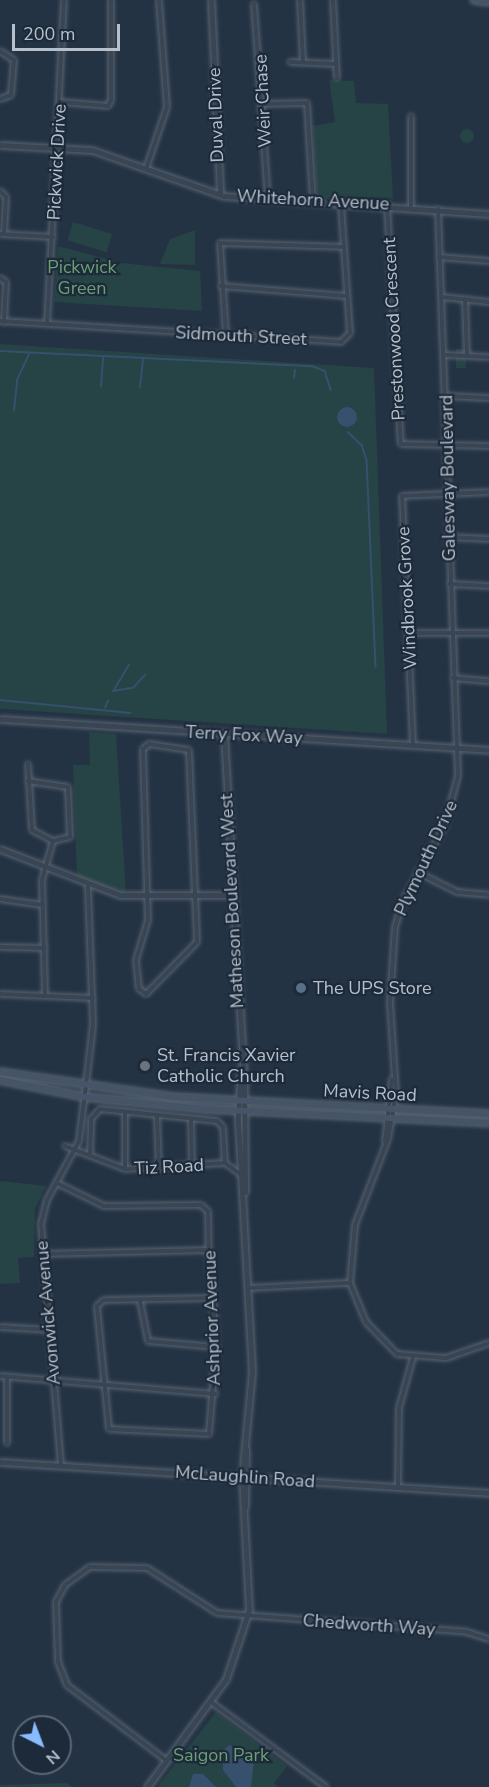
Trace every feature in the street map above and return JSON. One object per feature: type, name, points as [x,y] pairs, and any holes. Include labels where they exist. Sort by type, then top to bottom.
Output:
[{"type":"main road","points":[[474,0],[489,2]]},
{"type":"main road","name":"Mavis Road","points":[[0,1072],[86,1088],[241,1102],[489,1114]]},
{"type":"main road","name":"Mavis Road","points":[[0,1080],[85,1097],[241,1110],[489,1123]]},
{"type":"main road","points":[[478,1122],[479,1113]]},
{"type":"street","name":"Pickwick Drive","points":[[47,324],[61,102],[64,0]]},
{"type":"street","points":[[61,102],[108,106],[111,100],[111,0]]},
{"type":"street","points":[[146,169],[167,107],[159,0]]},
{"type":"street","name":"Duval Drive","points":[[212,0],[220,194]]},
{"type":"street","points":[[300,0],[303,62]]},
{"type":"street","points":[[333,0],[337,78]]},
{"type":"street","name":"Weir Chase","points":[[254,3],[268,199]]},
{"type":"street","points":[[0,51],[14,60],[11,95],[0,99]]},
{"type":"street","points":[[290,62],[336,63]]},
{"type":"street","points":[[263,104],[307,103],[313,202]]},
{"type":"street","points":[[411,116],[411,205]]},
{"type":"street","name":"Whitehorn Avenue","points":[[0,145],[92,150],[220,194],[342,205],[411,205],[489,214]]},
{"type":"street","points":[[0,191],[6,197],[2,234],[53,237]]},
{"type":"street","name":"Prestonwood Crescent","points":[[387,204],[399,438],[407,446],[447,444],[489,446]]},
{"type":"street","name":"Sidmouth Street","points":[[2,322],[341,342],[350,333],[342,205]]},
{"type":"street","name":"Galesway Boulevard","points":[[438,208],[446,355],[445,491],[458,748]]},
{"type":"street","points":[[226,335],[218,249],[224,242],[344,247]]},
{"type":"street","points":[[440,257],[489,261]]},
{"type":"street","points":[[0,278],[6,282],[2,322]]},
{"type":"street","points":[[221,286],[347,296]]},
{"type":"street","points":[[442,297],[489,302]]},
{"type":"street","points":[[465,299],[467,356]]},
{"type":"street","points":[[446,355],[489,357]]},
{"type":"street","points":[[446,396],[489,398]]},
{"type":"street","points":[[445,491],[489,492]]},
{"type":"street","name":"Windbrook Grove","points":[[413,745],[402,496],[445,491]]},
{"type":"street","points":[[447,537],[489,539]]},
{"type":"street","points":[[450,584],[489,586]]},
{"type":"street","points":[[409,633],[489,633]]},
{"type":"street","points":[[453,678],[489,681]]},
{"type":"street","name":"Terry Fox Way","points":[[0,719],[489,750]]},
{"type":"street","name":"Matheson Boulevard West","points":[[224,734],[241,1068],[240,1152],[245,1192]]},
{"type":"street","points":[[149,744],[189,750],[196,947],[146,994],[139,989],[136,960],[150,898],[143,749],[149,744]]},
{"type":"street","name":"Plymouth Drive","points":[[350,1283],[355,1224],[386,1143],[393,1076],[393,942],[417,872],[456,794],[458,748]]},
{"type":"street","points":[[28,764],[28,781],[32,830],[53,842],[70,837],[68,787],[28,781]]},
{"type":"street","points":[[45,994],[43,866],[53,842]]},
{"type":"street","points":[[0,849],[88,885],[150,898],[231,895]]},
{"type":"street","points":[[417,872],[457,892],[489,895]]},
{"type":"street","name":"Avonwick Avenue","points":[[60,1466],[42,1254],[43,1213],[75,1150],[85,1097],[93,998],[88,885]]},
{"type":"street","points":[[0,899],[43,905]]},
{"type":"street","points":[[0,947],[45,948]]},
{"type":"street","points":[[0,994],[45,994],[93,998]]},
{"type":"street","points":[[90,1155],[92,1116],[100,1109],[223,1124],[225,1163]]},
{"type":"street","name":"Matheson Boulevard West","points":[[147,1787],[211,1702],[235,1661],[248,1617],[245,1477],[250,1288],[241,1110]]},
{"type":"street","points":[[125,1112],[125,1170]]},
{"type":"street","points":[[157,1117],[159,1168]]},
{"type":"street","points":[[190,1119],[192,1167]]},
{"type":"street","name":"Tiz Road","points":[[65,1146],[125,1170],[232,1164]]},
{"type":"street","points":[[240,1152],[232,1164],[242,1178]]},
{"type":"street","name":"Ashprior Avenue","points":[[57,1183],[113,1208],[205,1206],[216,1347],[215,1394],[208,1436],[113,1431],[105,1424],[101,1384]]},
{"type":"street","points":[[42,1254],[209,1250]]},
{"type":"street","points":[[250,1288],[350,1283],[382,1344],[413,1357],[446,1358],[489,1343]]},
{"type":"street","points":[[101,1384],[96,1308],[101,1300],[213,1298]]},
{"type":"street","points":[[140,1301],[148,1341],[216,1347]]},
{"type":"street","points":[[0,1327],[50,1330]]},
{"type":"street","points":[[398,1488],[399,1408],[413,1357]]},
{"type":"street","points":[[0,1376],[215,1394]]},
{"type":"street","points":[[7,1377],[7,1443]]},
{"type":"street","name":"McLaughlin Road","points":[[0,1462],[489,1493]]},
{"type":"street","name":"Chedworth Way","points":[[167,1761],[67,1685],[58,1662],[58,1596],[90,1567],[143,1568],[216,1613],[467,1632],[489,1639]]},
{"type":"street","points":[[211,1702],[326,1787]]},
{"type":"green space","points":[[329,80],[354,81],[356,103],[388,104],[393,198],[317,197],[313,126],[335,122]]},
{"type":"green space","points":[[464,129],[470,129],[474,136],[470,143],[464,143],[460,139],[460,133]]},
{"type":"green space","points":[[73,222],[112,234],[107,252],[67,240]]},
{"type":"green space","points":[[195,230],[195,265],[160,264],[170,239]]},
{"type":"green space","name":"Pickwick Green","points":[[58,246],[121,263],[200,271],[202,311],[54,302]]},
{"type":"green space","points":[[0,344],[374,368],[387,734],[0,709]]},
{"type":"green space","points":[[456,349],[466,349],[466,368],[456,368]]},
{"type":"green space","points":[[89,732],[116,734],[126,893],[77,878],[73,765],[90,765]]},
{"type":"green space","points":[[0,1181],[46,1186],[35,1209],[34,1257],[18,1258],[20,1283],[0,1284]]},
{"type":"green space","name":"Saigon Park","points":[[216,1712],[287,1766],[274,1783],[278,1787],[157,1787]]},
{"type":"green space","points":[[66,1783],[73,1787],[0,1787],[0,1785]]},
{"type":"water","points":[[347,407],[354,410],[357,417],[354,424],[347,427],[340,424],[337,417],[340,410]]},
{"type":"water","points":[[230,1745],[254,1761],[251,1787],[236,1787],[223,1770],[222,1751]]},
{"type":"water","points":[[193,1774],[203,1774],[216,1787],[189,1787]]},
{"type":"waterway","points":[[0,351],[312,366],[325,371],[331,390]]},
{"type":"waterway","points":[[14,411],[17,380],[29,354]]},
{"type":"waterway","points":[[101,387],[103,358]]},
{"type":"waterway","points":[[140,388],[143,360]]},
{"type":"waterway","points":[[294,378],[295,370]]},
{"type":"waterway","points":[[348,432],[362,445],[367,460],[376,667]]},
{"type":"waterway","points":[[114,690],[129,665]]},
{"type":"waterway","points":[[113,691],[133,688],[145,675]]},
{"type":"waterway","points":[[0,700],[130,713]]},
{"type":"waterway","points":[[105,708],[108,701]]},
{"type":"place","name":"The UPS Store","points":[[301,988]]},
{"type":"place","name":"St. Francis Xavier Catholic Church","points":[[145,1066]]}]
